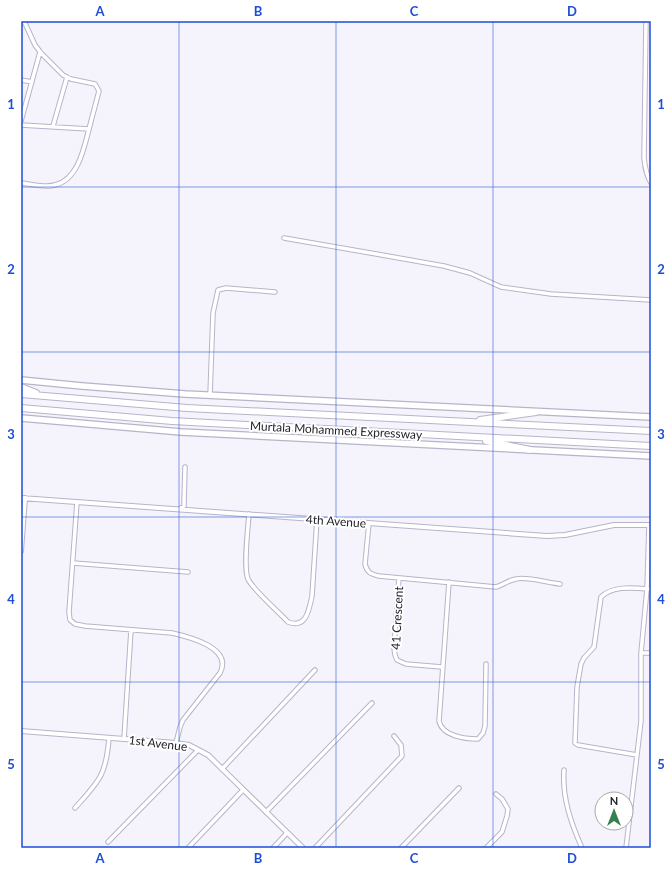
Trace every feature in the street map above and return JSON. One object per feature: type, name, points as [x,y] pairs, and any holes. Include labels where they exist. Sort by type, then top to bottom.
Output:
[{"type":"highway","points":[[21,380],[210,395],[651,418]]},
{"type":"highway","points":[[21,387],[45,396]]},
{"type":"highway","name":"Murtala Mohammed Expressway","points":[[21,394],[187,408],[651,432]]},
{"type":"highway","name":"Murtala Mohammed Expressway","points":[[21,408],[172,422],[651,446]]},
{"type":"highway","points":[[466,422],[536,412]]},
{"type":"highway","name":"Murtala Mohammed Expressway","points":[[21,418],[180,432],[651,456]]},
{"type":"highway","points":[[467,437],[530,450]]},
{"type":"street","points":[[21,184],[56,185],[67,179],[75,169],[82,156],[99,91],[95,84],[63,75],[40,52],[35,45],[24,21]]},
{"type":"street","points":[[646,21],[644,158],[645,170],[651,183]]},
{"type":"street","points":[[21,120],[40,52]]},
{"type":"street","points":[[53,126],[67,77]]},
{"type":"street","points":[[21,80],[32,82]]},
{"type":"street","points":[[21,125],[89,129]]},
{"type":"street","points":[[284,238],[444,266],[470,273],[501,287],[551,294],[651,300]]},
{"type":"street","points":[[210,395],[213,313],[218,290],[226,288],[275,292]]},
{"type":"street","points":[[179,509],[184,506],[185,467]]},
{"type":"street","points":[[21,551],[23,498]]},
{"type":"street","name":"4th Avenue","points":[[23,498],[548,536],[565,535],[614,525],[650,525]]},
{"type":"street","points":[[77,502],[69,612],[70,620],[75,624],[85,626],[172,633],[186,636],[200,641],[213,649],[222,659],[223,668],[183,720],[176,743]]},
{"type":"street","points":[[249,514],[246,568],[248,579],[288,622],[294,624],[299,624],[304,620],[310,606],[317,519]]},
{"type":"street","name":"41 Crescent","points":[[369,523],[365,564],[366,570],[371,574],[496,587],[514,579],[521,578],[560,584]]},
{"type":"street","points":[[626,848],[641,721],[641,653],[649,589],[650,525]]},
{"type":"street","points":[[73,563],[188,572]]},
{"type":"street","name":"41 Crescent","points":[[399,578],[394,648],[397,660],[406,664],[442,667]]},
{"type":"street","points":[[449,582],[439,721],[440,727],[444,731],[471,739],[478,739],[483,733],[485,726],[486,664]]},
{"type":"street","points":[[637,754],[578,745],[575,743],[577,687],[584,658],[594,647],[601,597],[605,593],[614,589],[649,589]]},
{"type":"street","points":[[124,739],[132,630]]},
{"type":"street","points":[[641,653],[651,653]]},
{"type":"street","points":[[222,769],[315,670]]},
{"type":"street","points":[[266,812],[372,704]]},
{"type":"street","name":"1st Avenue","points":[[21,731],[189,745],[208,755],[303,848]]},
{"type":"street","points":[[315,848],[402,756],[401,745],[394,736]]},
{"type":"street","points":[[74,808],[96,784],[102,775],[106,764],[109,738]]},
{"type":"street","points":[[108,842],[198,750]]},
{"type":"street","points":[[564,770],[565,800],[570,819],[582,848]]},
{"type":"street","points":[[401,848],[459,788]]},
{"type":"street","points":[[188,848],[243,790]]},
{"type":"street","points":[[486,848],[502,832],[507,816],[508,809],[502,799],[496,794]]},
{"type":"street","points":[[273,848],[287,833]]}]
